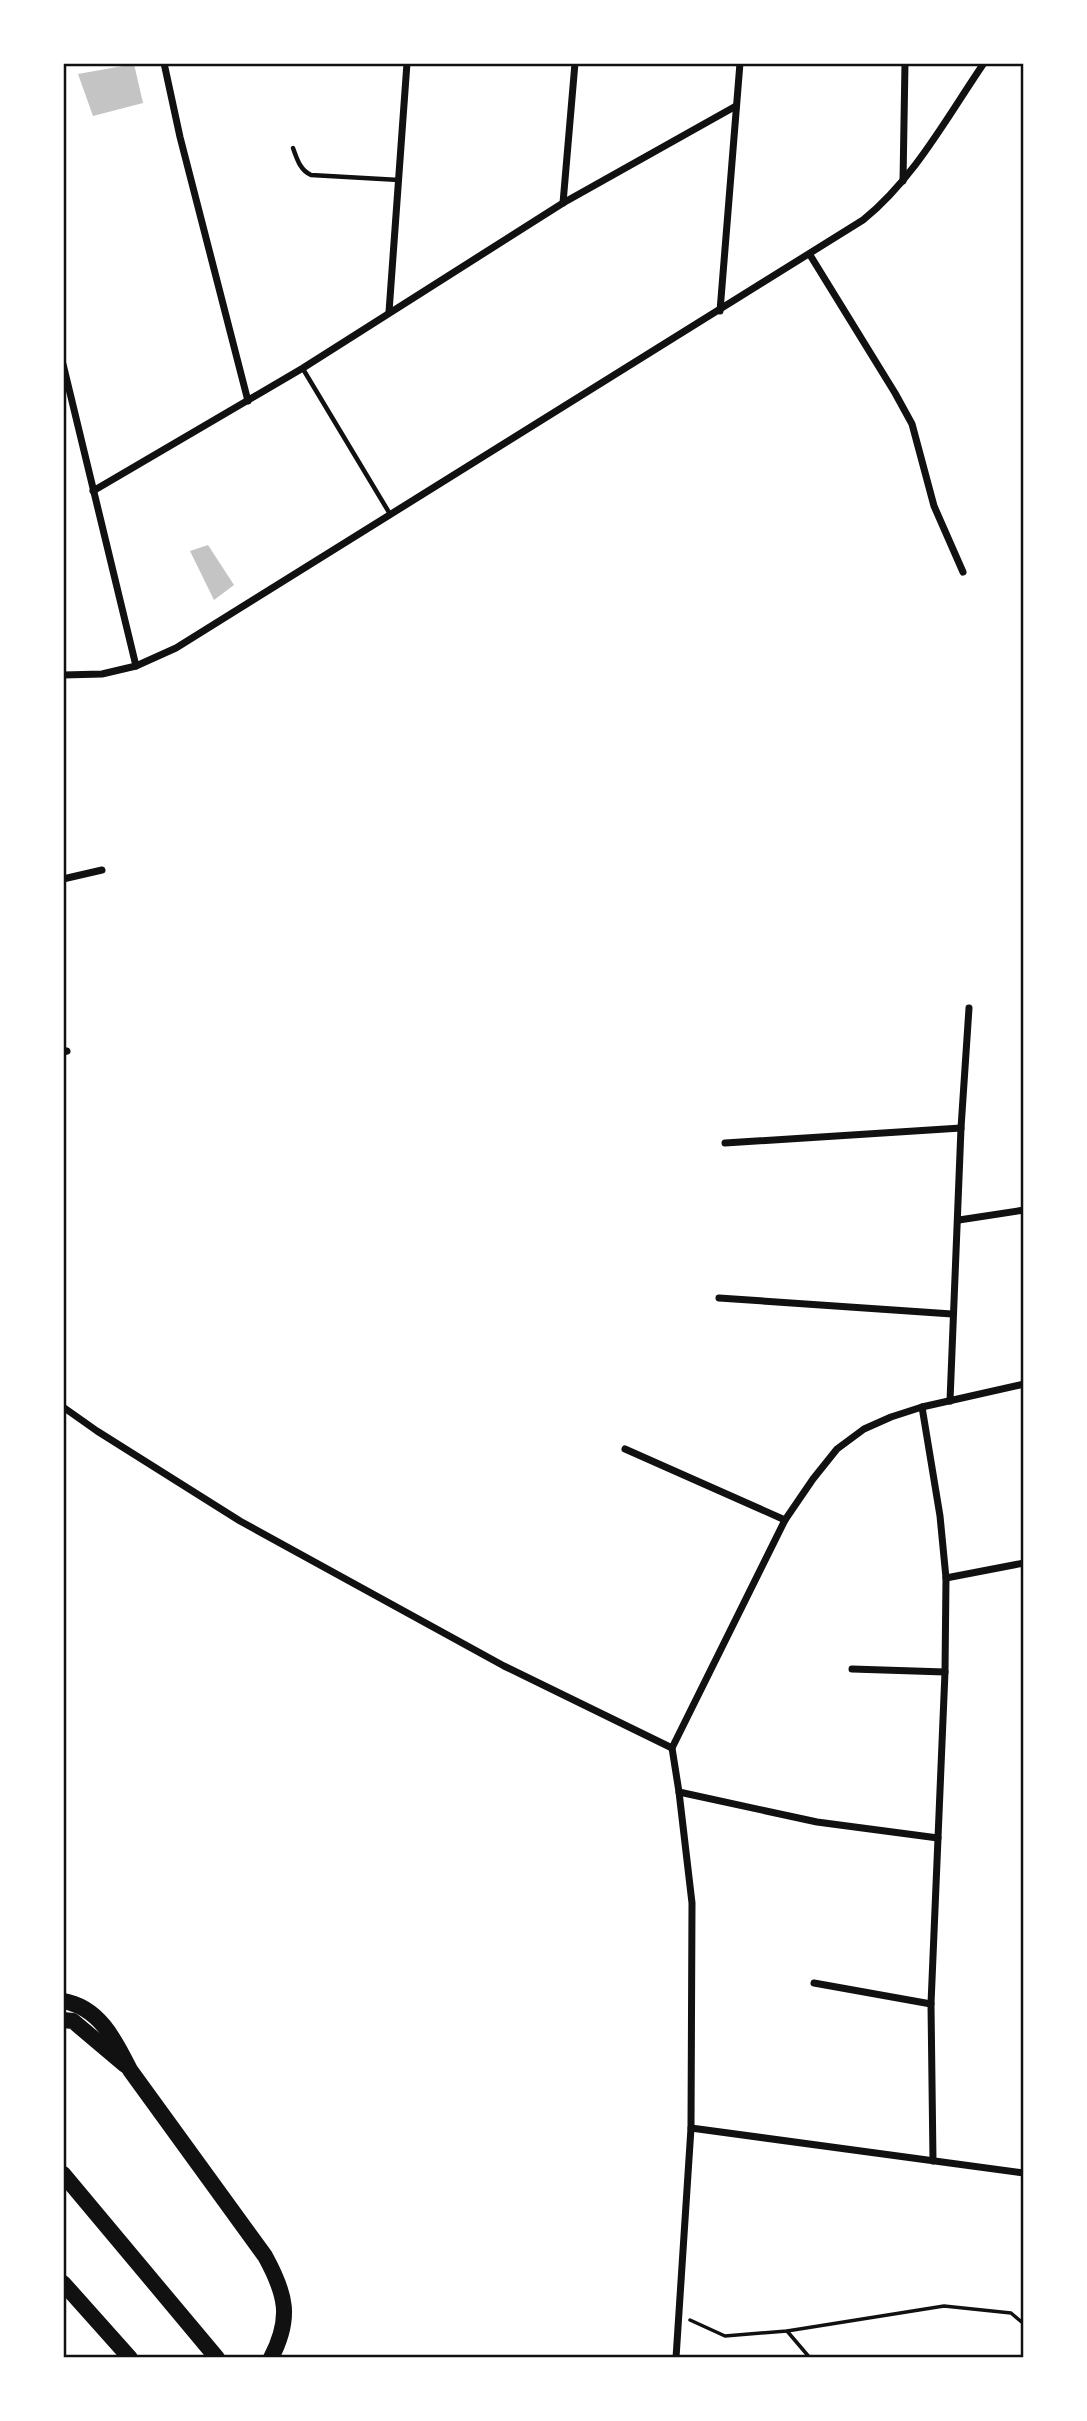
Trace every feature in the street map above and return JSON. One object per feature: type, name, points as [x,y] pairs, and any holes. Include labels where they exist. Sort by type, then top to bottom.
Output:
[{"type":"highway","points":[[63,2001],[95,2015],[116,2040],[130,2070],[265,2256],[280,2283],[285,2312],[281,2339],[271,2358]]},
{"type":"highway","points":[[63,2020],[74,2021],[130,2070]]},
{"type":"highway","points":[[63,2161],[83,2198]]},
{"type":"highway","points":[[63,2174],[217,2358]]},
{"type":"highway","points":[[63,2283],[130,2358]]},
{"type":"street","points":[[164,63],[248,401]]},
{"type":"street","points":[[389,312],[407,63]]},
{"type":"street","points":[[563,203],[575,63]]},
{"type":"street","points":[[720,311],[740,63]]},
{"type":"street","points":[[904,182],[905,63]]},
{"type":"street","points":[[63,675],[102,674],[136,666],[176,648],[863,220],[885,203],[904,182],[984,63]]},
{"type":"street","points":[[93,491],[303,368],[563,203],[736,106]]},
{"type":"street","points":[[810,255],[912,424],[934,506],[963,572]]},
{"type":"street","points":[[63,364],[136,666]]},
{"type":"street","points":[[63,879],[102,870]]},
{"type":"street","points":[[950,1401],[952,1314],[969,1008]]},
{"type":"street","points":[[725,1143],[961,1128]]},
{"type":"street","points":[[959,1220],[1024,1210]]},
{"type":"street","points":[[719,1298],[952,1314]]},
{"type":"street","points":[[676,2358],[691,2128],[692,1903],[671,1748],[785,1520],[837,1450],[864,1429],[891,1416],[1024,1384]]},
{"type":"street","points":[[63,1407],[97,1432],[240,1521],[504,1666],[671,1748]]},
{"type":"street","points":[[922,1407],[940,1516],[946,1578],[945,1672],[931,2004],[933,2161]]},
{"type":"street","points":[[625,1449],[785,1520]]},
{"type":"street","points":[[946,1578],[1024,1563]]},
{"type":"street","points":[[852,1669],[945,1672]]},
{"type":"street","points":[[679,1793],[827,1824],[938,1838]]},
{"type":"street","points":[[814,1983],[931,2004]]},
{"type":"street","points":[[691,2128],[1024,2173]]},
{"type":"lane","points":[[293,148],[298,162],[305,172],[311,174],[398,180]]},
{"type":"lane","points":[[303,368],[390,514]]},
{"type":"path","points":[[679,2315],[725,2336],[787,2331],[944,2306],[1011,2313],[1024,2324]]},
{"type":"path","points":[[787,2331],[810,2358]]},
{"type":"building","points":[[134,64],[143,103],[93,116],[78,74]]},
{"type":"building","points":[[208,545],[234,585],[214,600],[190,551]]}]
